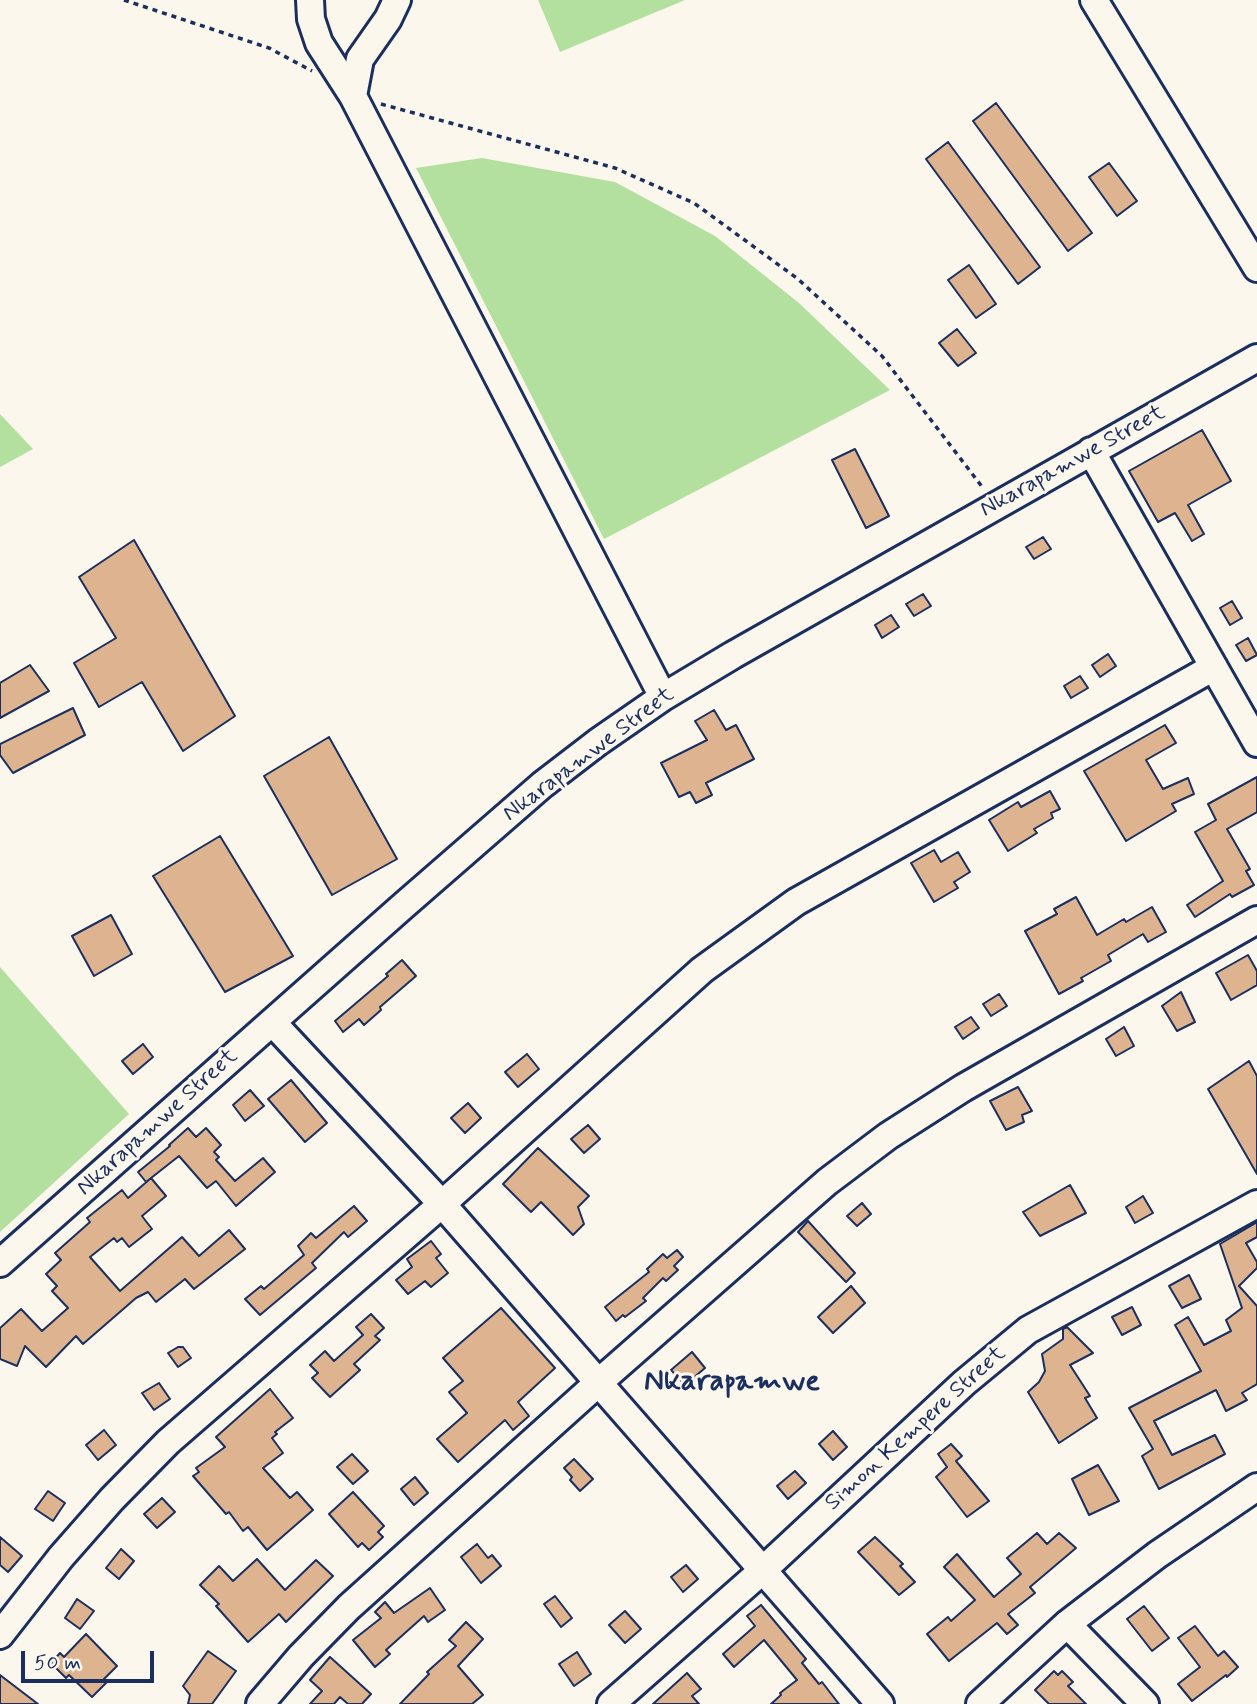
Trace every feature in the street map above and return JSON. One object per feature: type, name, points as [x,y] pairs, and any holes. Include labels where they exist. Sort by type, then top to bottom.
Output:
[{"type":"street","points":[[310,0],[311,19],[319,43],[353,96],[663,697]]},
{"type":"street","points":[[353,96],[360,59],[388,19],[397,0]]},
{"type":"street","points":[[1094,0],[1257,268]]},
{"type":"street","name":"Nkarapamwe Street","points":[[0,1263],[542,785],[598,742],[663,697],[1257,358]]},
{"type":"street","points":[[1091,452],[1257,743]]},
{"type":"street","points":[[0,1635],[103,1509],[168,1443],[442,1204],[702,970],[778,915],[827,884],[1214,667]]},
{"type":"street","points":[[260,1704],[301,1656],[349,1607],[827,1182],[888,1136],[963,1088],[1257,920]]},
{"type":"street","points":[[272,1022],[442,1204],[880,1704]]},
{"type":"street","name":"Simon Kempere Street","points":[[611,1704],[763,1570],[964,1382],[1028,1330],[1257,1204]]},
{"type":"street","points":[[980,1704],[1067,1624],[1157,1555],[1253,1498]]},
{"type":"street","points":[[1067,1624],[1145,1704]]},
{"type":"path","points":[[124,0],[269,48],[315,73]]},
{"type":"path","points":[[353,96],[615,168],[694,203],[798,279],[882,356],[996,505]]},
{"type":"green space","points":[[538,0],[685,0],[560,52]]},
{"type":"green space","points":[[482,158],[615,182],[715,236],[799,303],[890,390],[604,539],[416,168]]},
{"type":"green space","points":[[0,414],[33,449],[0,467]]},
{"type":"green space","points":[[0,967],[129,1114],[0,1232]]},
{"type":"building","points":[[996,103],[1092,233],[1068,251],[973,121]]},
{"type":"building","points":[[948,142],[1040,267],[1018,284],[926,159]]},
{"type":"building","points":[[1109,163],[1137,201],[1117,216],[1089,177]]},
{"type":"building","points":[[969,265],[996,304],[976,318],[948,280]]},
{"type":"building","points":[[957,329],[976,353],[958,366],[939,343]]},
{"type":"building","points":[[1202,430],[1231,481],[1188,505],[1204,534],[1192,541],[1175,513],[1158,522],[1129,471]]},
{"type":"building","points":[[855,449],[889,516],[866,528],[832,460]]},
{"type":"building","points":[[1043,537],[1051,549],[1034,559],[1026,547]]},
{"type":"building","points":[[134,540],[235,716],[183,751],[142,682],[99,707],[74,663],[116,638],[79,577]]},
{"type":"building","points":[[923,594],[931,606],[914,616],[906,604]]},
{"type":"building","points":[[1232,601],[1242,618],[1230,625],[1220,608]]},
{"type":"building","points":[[891,615],[899,627],[882,638],[875,625]]},
{"type":"building","points":[[1248,638],[1257,655],[1246,661],[1236,645]]},
{"type":"building","points":[[1108,654],[1116,666],[1100,677],[1092,665]]},
{"type":"building","points":[[30,665],[49,691],[0,718],[0,683]]},
{"type":"building","points":[[1080,676],[1088,688],[1071,698],[1064,686]]},
{"type":"building","points":[[73,708],[85,735],[13,773],[0,755],[0,744]]},
{"type":"building","points":[[714,710],[726,730],[736,725],[754,759],[706,783],[712,795],[696,803],[690,792],[679,797],[661,763],[707,740],[695,721]]},
{"type":"building","points":[[1165,725],[1176,743],[1146,760],[1163,789],[1188,778],[1194,794],[1172,804],[1176,811],[1126,841],[1084,771]]},
{"type":"building","points":[[329,737],[397,859],[332,895],[264,776]]},
{"type":"building","points":[[1257,777],[1257,812],[1227,829],[1250,869],[1246,871],[1254,885],[1232,897],[1230,894],[1195,917],[1187,905],[1223,881],[1195,832],[1216,820],[1208,804]]},
{"type":"building","points":[[1050,791],[1060,809],[1051,813],[1053,818],[1034,829],[1037,833],[1008,851],[989,820],[1018,802],[1021,807]]},
{"type":"building","points":[[220,836],[293,956],[225,992],[153,876]]},
{"type":"building","points":[[934,850],[941,862],[958,852],[970,872],[954,882],[958,888],[934,902],[911,863]]},
{"type":"building","points":[[1076,897],[1097,935],[1152,907],[1166,932],[1148,942],[1143,934],[1108,955],[1111,961],[1081,978],[1083,981],[1059,994],[1025,931],[1057,914],[1054,909]]},
{"type":"building","points":[[111,915],[132,954],[94,976],[72,936]]},
{"type":"building","points":[[1248,955],[1257,971],[1257,985],[1231,1000],[1216,973]]},
{"type":"building","points":[[402,960],[416,976],[380,1007],[381,1010],[364,1025],[359,1019],[343,1032],[335,1021],[388,976],[386,974]]},
{"type":"building","points":[[1181,992],[1195,1022],[1177,1031],[1162,1006]]},
{"type":"building","points":[[999,994],[1007,1006],[991,1016],[983,1004]]},
{"type":"building","points":[[971,1017],[979,1028],[963,1039],[955,1027]]},
{"type":"building","points":[[1124,1027],[1134,1046],[1116,1056],[1106,1039]]},
{"type":"building","points":[[143,1044],[153,1057],[133,1074],[122,1061]]},
{"type":"building","points":[[527,1054],[539,1069],[518,1087],[505,1072]]},
{"type":"building","points":[[1249,1061],[1257,1076],[1257,1174],[1208,1089]]},
{"type":"building","points":[[291,1080],[327,1123],[305,1142],[268,1099]]},
{"type":"building","points":[[1018,1087],[1032,1111],[1022,1115],[1024,1122],[1006,1130],[990,1101]]},
{"type":"building","points":[[250,1090],[264,1106],[245,1121],[233,1105]]},
{"type":"building","points":[[468,1103],[481,1118],[465,1133],[451,1118]]},
{"type":"building","points":[[588,1125],[600,1139],[584,1153],[571,1139]]},
{"type":"building","points":[[188,1128],[196,1137],[206,1128],[221,1145],[214,1152],[219,1157],[216,1160],[235,1181],[263,1158],[275,1172],[236,1206],[216,1181],[207,1188],[179,1156],[146,1182],[138,1172]]},
{"type":"building","points":[[538,1148],[589,1196],[578,1207],[584,1224],[573,1235],[541,1202],[531,1212],[503,1184]]},
{"type":"building","points":[[151,1178],[166,1196],[142,1216],[152,1229],[129,1247],[122,1238],[117,1242],[114,1238],[90,1257],[120,1291],[182,1237],[199,1256],[229,1230],[245,1249],[194,1289],[185,1279],[156,1302],[148,1292],[136,1298],[83,1344],[76,1336],[46,1367],[25,1346],[17,1366],[0,1359],[0,1328],[21,1309],[42,1331],[68,1308],[52,1291],[57,1286],[46,1274],[61,1260],[55,1253],[90,1222],[87,1218],[122,1190],[128,1198]]},
{"type":"building","points":[[1070,1185],[1086,1213],[1040,1236],[1023,1212]]},
{"type":"building","points":[[1143,1196],[1153,1213],[1135,1223],[1126,1207]]},
{"type":"building","points":[[862,1203],[871,1214],[857,1226],[847,1216]]},
{"type":"building","points":[[354,1206],[367,1221],[348,1237],[344,1232],[312,1263],[316,1268],[260,1315],[245,1299],[261,1286],[264,1289],[304,1255],[298,1246],[311,1233],[316,1238]]},
{"type":"building","points":[[808,1221],[855,1273],[846,1282],[798,1232]]},
{"type":"building","points":[[1257,1222],[1257,1237],[1246,1243],[1257,1262],[1257,1268],[1239,1286],[1257,1306],[1257,1384],[1242,1393],[1247,1400],[1226,1411],[1216,1390],[1154,1421],[1172,1455],[1215,1435],[1225,1454],[1159,1489],[1142,1456],[1153,1449],[1129,1408],[1201,1371],[1175,1325],[1188,1317],[1204,1345],[1231,1331],[1226,1320],[1242,1308],[1220,1244]]},
{"type":"building","points":[[431,1241],[441,1254],[436,1258],[448,1273],[431,1287],[425,1281],[408,1294],[396,1280],[412,1267],[407,1259]]},
{"type":"building","points":[[677,1250],[683,1257],[674,1266],[678,1270],[666,1281],[663,1278],[643,1298],[646,1301],[616,1321],[605,1307],[649,1272],[647,1269],[663,1254],[667,1258]]},
{"type":"building","points":[[1189,1275],[1201,1299],[1182,1308],[1169,1286]]},
{"type":"building","points":[[851,1286],[865,1303],[833,1333],[818,1317]]},
{"type":"building","points":[[1132,1307],[1141,1325],[1122,1335],[1112,1317]]},
{"type":"building","points":[[501,1308],[555,1368],[518,1402],[529,1416],[513,1430],[505,1420],[458,1462],[437,1439],[467,1413],[449,1392],[463,1381],[443,1358]]},
{"type":"building","points":[[371,1314],[384,1328],[375,1336],[380,1340],[354,1364],[360,1370],[330,1397],[312,1378],[318,1373],[310,1365],[325,1351],[334,1361],[363,1335],[356,1327]]},
{"type":"building","points":[[1067,1327],[1093,1353],[1070,1365],[1090,1396],[1085,1398],[1097,1418],[1059,1443],[1028,1392],[1039,1382],[1045,1371],[1042,1354],[1063,1339],[1063,1329]]},
{"type":"building","points":[[183,1347],[191,1358],[178,1367],[168,1353]]},
{"type":"building","points":[[692,1352],[705,1368],[685,1385],[671,1370]]},
{"type":"building","points":[[159,1383],[170,1399],[154,1410],[142,1393]]},
{"type":"building","points":[[270,1389],[293,1418],[275,1432],[277,1434],[272,1438],[283,1453],[263,1468],[290,1498],[297,1492],[313,1510],[267,1550],[248,1527],[243,1531],[229,1512],[226,1514],[193,1476],[199,1472],[196,1468],[225,1447],[216,1437]]},
{"type":"building","points":[[104,1430],[116,1445],[98,1460],[86,1445]]},
{"type":"building","points":[[833,1431],[847,1447],[833,1460],[819,1444]]},
{"type":"building","points":[[951,1444],[962,1456],[956,1461],[989,1501],[967,1517],[936,1477],[947,1467],[938,1454]]},
{"type":"building","points":[[352,1454],[368,1471],[353,1484],[337,1467]]},
{"type":"building","points":[[574,1459],[593,1479],[580,1491],[564,1468]]},
{"type":"building","points":[[1098,1465],[1119,1501],[1089,1515],[1072,1479]]},
{"type":"building","points":[[795,1471],[806,1483],[788,1499],[777,1486]]},
{"type":"building","points":[[415,1477],[428,1493],[414,1505],[401,1489]]},
{"type":"building","points":[[48,1491],[65,1503],[53,1521],[35,1509]]},
{"type":"building","points":[[353,1492],[384,1526],[378,1532],[383,1537],[369,1550],[362,1543],[358,1547],[329,1514]]},
{"type":"building","points":[[162,1498],[175,1512],[157,1528],[144,1514]]},
{"type":"building","points":[[1037,1533],[1047,1544],[1059,1533],[1076,1548],[1030,1587],[1035,1593],[1008,1614],[1018,1625],[1007,1634],[997,1623],[949,1661],[927,1634],[948,1617],[951,1621],[975,1600],[944,1567],[957,1554],[994,1597],[1021,1574],[1007,1558]]},
{"type":"building","points":[[0,1537],[22,1556],[8,1572],[0,1565]]},
{"type":"building","points":[[875,1537],[903,1564],[900,1566],[915,1582],[899,1595],[858,1552]]},
{"type":"building","points":[[477,1544],[488,1558],[492,1555],[501,1566],[481,1583],[461,1557]]},
{"type":"building","points":[[121,1549],[134,1561],[119,1579],[106,1568]]},
{"type":"building","points":[[257,1559],[285,1590],[316,1560],[333,1576],[286,1622],[279,1614],[248,1642],[216,1606],[219,1604],[200,1585],[219,1566],[233,1581]]},
{"type":"building","points":[[686,1565],[698,1579],[683,1592],[671,1577]]},
{"type":"building","points":[[430,1588],[445,1610],[428,1622],[424,1616],[386,1650],[390,1654],[375,1667],[353,1640],[381,1618],[375,1612],[385,1602],[394,1613]]},
{"type":"building","points":[[555,1596],[572,1618],[561,1627],[544,1604]]},
{"type":"building","points":[[77,1599],[94,1611],[80,1629],[65,1618]]},
{"type":"building","points":[[761,1605],[806,1659],[802,1663],[819,1684],[822,1682],[839,1704],[771,1704],[797,1680],[764,1640],[734,1667],[723,1654],[755,1626],[747,1616]]},
{"type":"building","points":[[1144,1606],[1169,1638],[1152,1651],[1127,1619]]},
{"type":"building","points":[[625,1611],[641,1629],[625,1643],[609,1625]]},
{"type":"building","points":[[466,1622],[483,1639],[458,1666],[483,1695],[472,1704],[400,1704],[429,1674],[427,1672],[456,1646],[449,1640]]},
{"type":"building","points":[[1195,1626],[1218,1656],[1224,1651],[1238,1667],[1192,1701],[1178,1684],[1200,1667],[1178,1638]]},
{"type":"building","points":[[86,1634],[117,1666],[104,1679],[107,1682],[92,1697],[69,1675],[66,1678],[51,1663],[60,1653],[64,1657]]},
{"type":"building","points":[[208,1651],[236,1671],[212,1704],[188,1704],[190,1695],[183,1686]]},
{"type":"building","points":[[577,1652],[591,1674],[574,1686],[559,1664]]},
{"type":"building","points":[[330,1657],[371,1694],[362,1704],[348,1704],[340,1697],[334,1704],[310,1704],[322,1691],[310,1680]]},
{"type":"building","points":[[1054,1671],[1058,1675],[1062,1671],[1073,1682],[1068,1686],[1086,1704],[1049,1704],[1035,1690]]},
{"type":"building","points":[[687,1673],[701,1689],[692,1696],[699,1704],[653,1704]]},
{"type":"building","points":[[0,1675],[38,1704],[0,1704]]},
{"type":"district","name":"Nkarapamwe","points":[[732,1383]]}]
